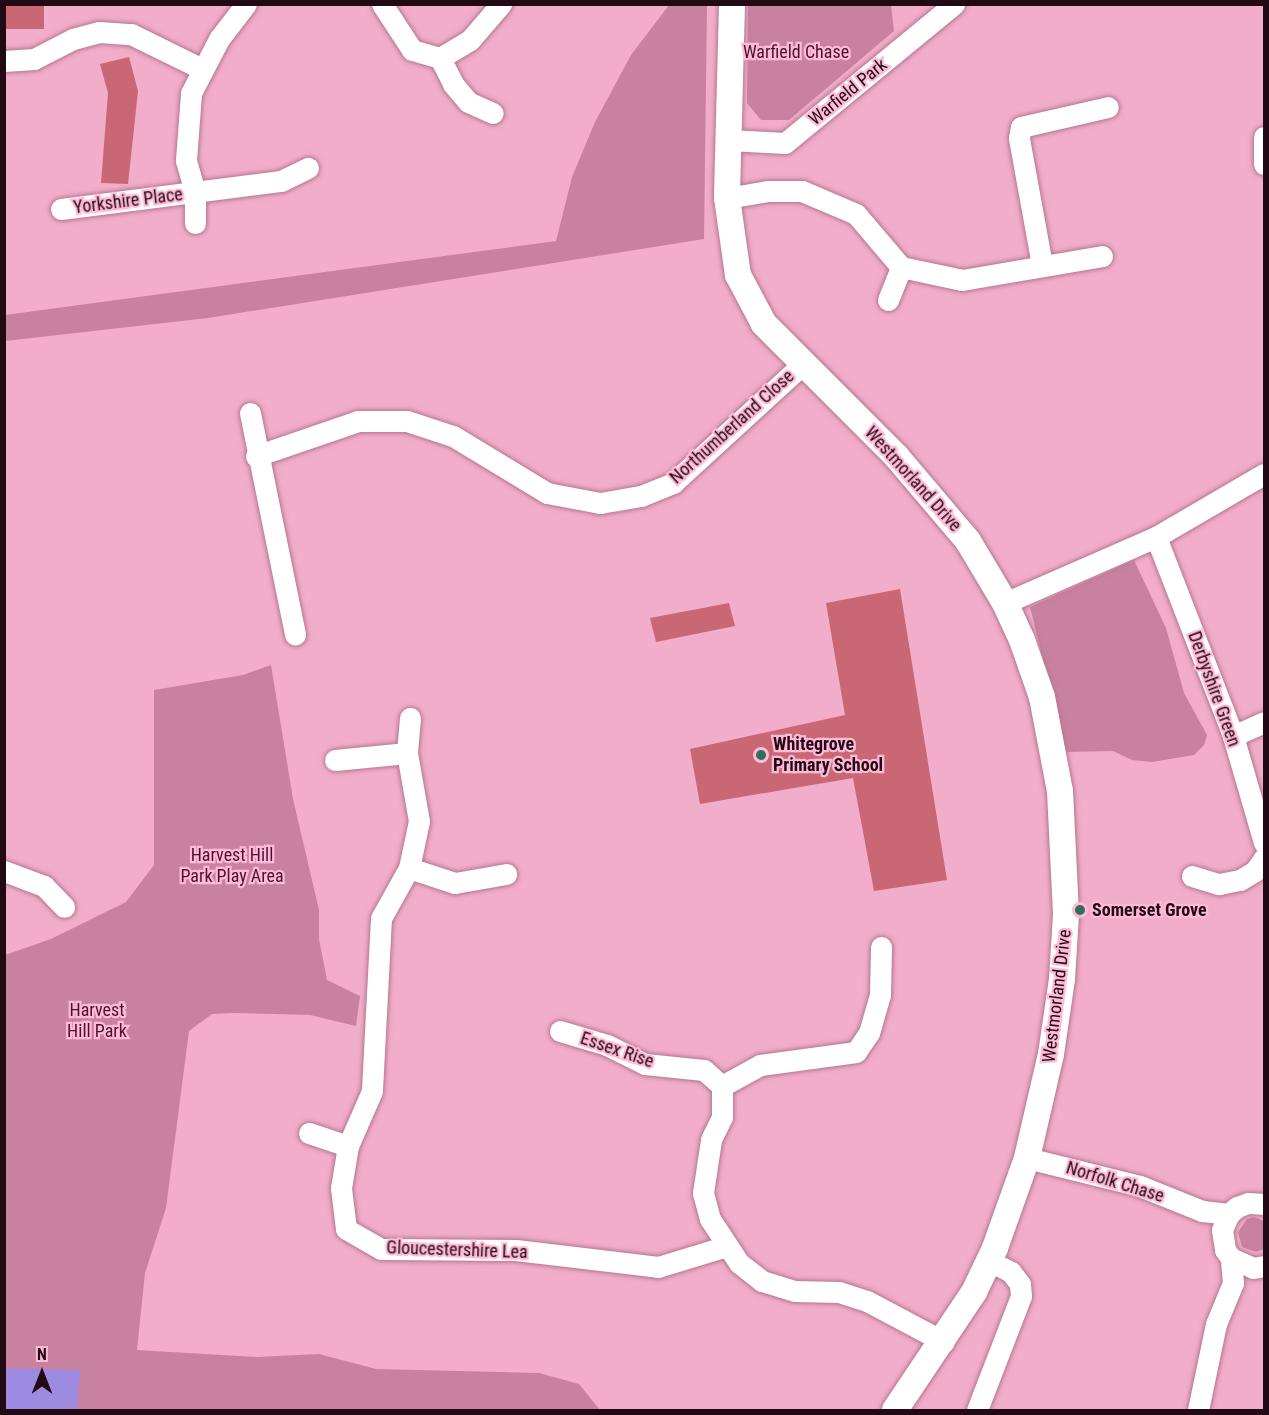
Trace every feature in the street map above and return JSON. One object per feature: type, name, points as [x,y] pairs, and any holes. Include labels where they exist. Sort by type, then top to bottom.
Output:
[{"type":"street","name":"Yorkshire Place","points":[[195,223],[195,192],[186,160],[187,116],[202,69],[246,4]]},
{"type":"street","points":[[382,4],[397,32],[412,50],[440,58],[470,40],[501,4]]},
{"type":"street","name":"Westmorland Drive","points":[[732,4],[727,198],[731,239],[746,292],[764,324],[945,510],[1005,603],[1042,697],[1060,791],[1066,914],[1062,978],[1052,1054],[1026,1158],[989,1260],[944,1342],[895,1410]]},
{"type":"street","name":"Warfield Park","points":[[729,140],[785,143],[954,4]]},
{"type":"street","points":[[4,61],[34,59],[73,39],[99,32],[130,34],[202,69]]},
{"type":"street","points":[[440,58],[453,84],[468,102],[493,113]]},
{"type":"street","points":[[1042,265],[1019,138],[1021,127],[1108,107]]},
{"type":"street","points":[[1264,137],[1264,164]]},
{"type":"street","name":"Yorkshire Place","points":[[61,209],[281,182],[308,168]]},
{"type":"street","points":[[727,198],[768,191],[802,191],[856,214],[901,267],[962,280],[1102,256]]},
{"type":"street","points":[[888,300],[901,267]]},
{"type":"street","name":"Northumberland Close","points":[[256,456],[358,421],[408,421],[453,436],[547,493],[600,503],[621,500],[673,483],[803,364]]},
{"type":"street","points":[[250,413],[256,456],[295,634]]},
{"type":"street","points":[[1005,603],[1156,537],[1264,474]]},
{"type":"street","name":"Derbyshire Green","points":[[1156,537],[1233,736],[1264,843]]},
{"type":"street","name":"Gloucestershire Lea","points":[[410,718],[407,753],[418,821],[409,868],[381,918],[372,1091],[348,1146],[341,1188],[346,1229],[381,1249],[516,1250],[658,1267],[727,1246]]},
{"type":"street","points":[[1233,736],[1264,722]]},
{"type":"street","points":[[334,760],[407,753]]},
{"type":"street","points":[[1192,876],[1219,884],[1240,880],[1256,871],[1264,858]]},
{"type":"street","points":[[409,868],[454,883],[506,874]]},
{"type":"street","points":[[4,871],[44,886],[64,907]]},
{"type":"street","points":[[881,947],[880,995],[869,1033],[856,1052],[760,1065],[722,1086],[722,1117],[711,1140],[703,1193],[710,1219],[727,1246],[739,1263],[762,1281],[795,1291],[839,1292],[867,1301],[944,1342]]},
{"type":"street","name":"Essex Rise","points":[[560,1031],[607,1046],[645,1064],[704,1070],[722,1086]]},
{"type":"street","points":[[309,1133],[348,1146]]},
{"type":"street","name":"Norfolk Chase","points":[[1026,1158],[1140,1186],[1225,1222],[1248,1203],[1263,1202]]},
{"type":"street","points":[[1225,1222],[1225,1250],[1232,1258],[1259,1267]]},
{"type":"street","points":[[1198,1410],[1216,1324],[1233,1283],[1232,1258]]},
{"type":"street","points":[[977,1410],[1021,1296],[1020,1284],[1011,1272],[989,1260]]},
{"type":"street","points":[[1233,1283],[1259,1267]]},
{"type":"green space","points":[[669,5],[707,5],[704,239],[208,318],[5,341],[5,315],[556,241],[572,177],[595,122],[631,55]]},
{"type":"green space","name":"Warfield Chase","points":[[748,5],[891,5],[894,31],[789,120],[761,120],[747,103]]},
{"type":"green space","points":[[1134,560],[1166,628],[1184,693],[1207,735],[1204,745],[1194,755],[1152,762],[1132,760],[1113,751],[1066,752],[1030,607]]},
{"type":"green space","name":"Harvest Hill Park","points":[[271,665],[293,799],[319,910],[319,939],[327,980],[360,996],[356,1026],[310,1015],[233,1013],[212,1014],[189,1031],[166,1208],[145,1273],[137,1350],[257,1357],[319,1354],[376,1369],[539,1373],[579,1384],[600,1410],[5,1410],[5,955],[51,939],[126,902],[154,865],[154,690],[243,675]]},
{"type":"green space","points":[[1254,1217],[1264,1221],[1264,1249],[1256,1252],[1242,1247],[1238,1232],[1247,1219]]},
{"type":"shaded area","points":[[5,1368],[80,1370],[77,1410],[5,1410]]},
{"type":"building","points":[[6,4],[44,4],[44,29],[6,29]]},
{"type":"building","points":[[129,57],[138,91],[128,184],[101,183],[108,93],[100,64]]},
{"type":"building","points":[[900,589],[947,880],[874,891],[853,778],[700,804],[690,749],[845,715],[826,603]]},
{"type":"building","points":[[729,603],[735,626],[656,642],[650,618]]},
{"type":"place","name":"Whitegrove Primary School","points":[[761,755]]},
{"type":"place","name":"Somerset Grove","points":[[1080,910]]},
{"type":"park label","name":"Harvest Hill Park Play Area","points":[[232,866]]}]
